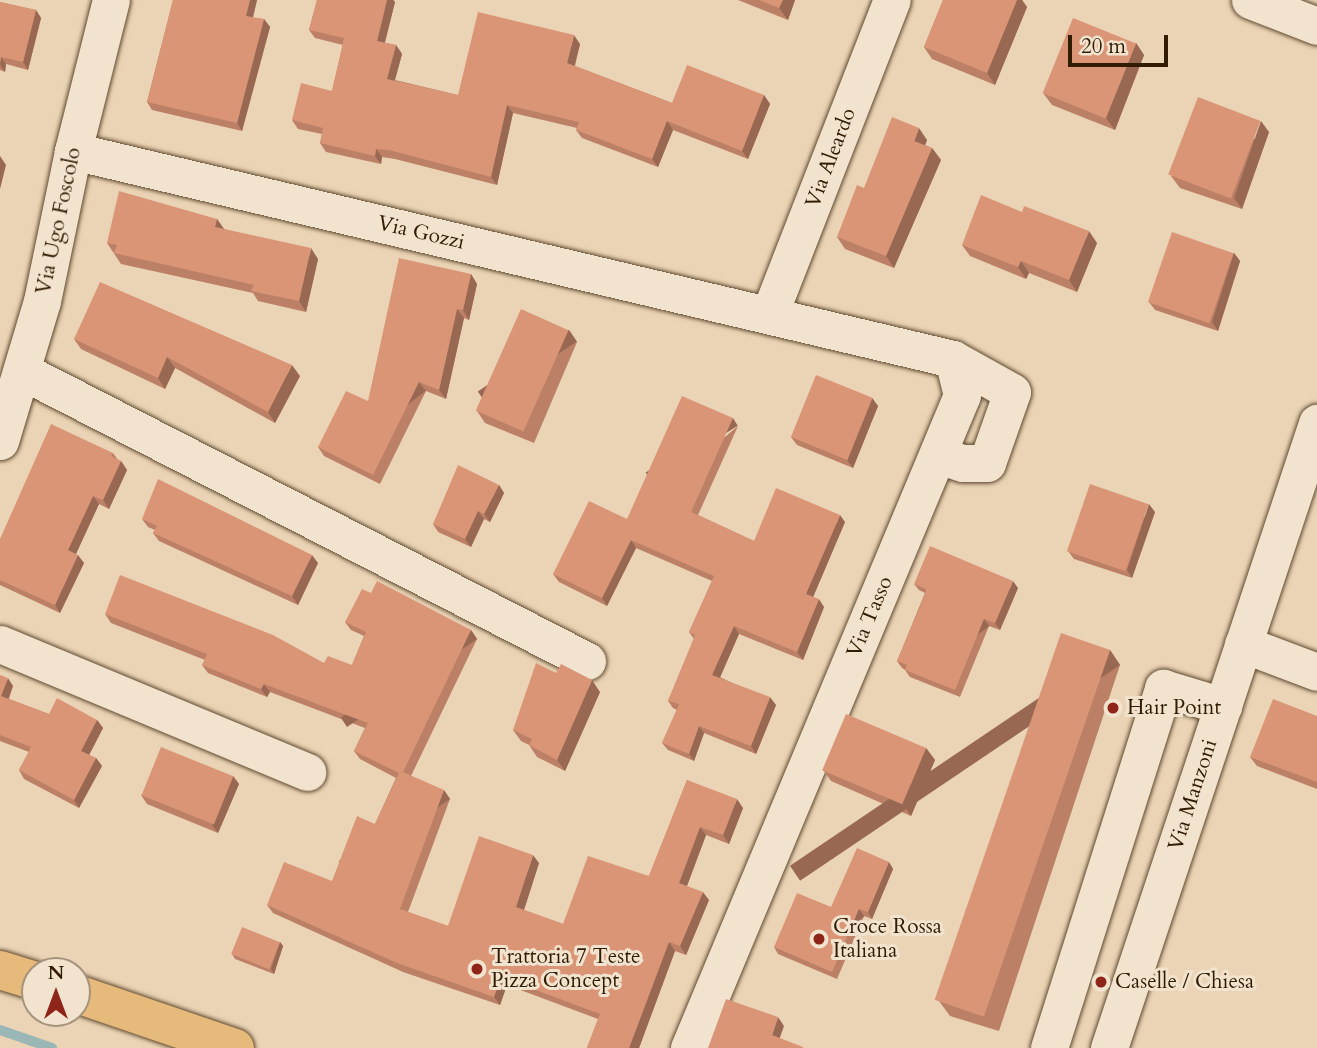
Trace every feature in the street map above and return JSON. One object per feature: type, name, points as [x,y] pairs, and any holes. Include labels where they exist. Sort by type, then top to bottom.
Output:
[{"type":"main road","points":[[0,970],[21,977]]},
{"type":"main road","points":[[91,999],[235,1048]]},
{"type":"street","name":"Via Ugo Foscolo","points":[[0,441],[24,372],[73,151],[111,0]]},
{"type":"street","name":"Via Aleardo","points":[[769,315],[892,0]]},
{"type":"street","points":[[1250,0],[1317,26]]},
{"type":"street","name":"Via Gozzi","points":[[73,151],[769,315]]},
{"type":"street","points":[[769,315],[953,359],[1012,392],[987,463],[963,463],[938,455]]},
{"type":"street","name":"Via Tasso","points":[[689,1048],[962,396],[953,359]]},
{"type":"street","points":[[24,372],[587,661]]},
{"type":"street","name":"Via Manzoni","points":[[1109,1048],[1317,423]]},
{"type":"street","points":[[0,644],[307,772]]},
{"type":"street","points":[[1243,644],[1317,672]]},
{"type":"street","points":[[1049,1048],[1163,688],[1223,706]]},
{"type":"building","points":[[173,0],[250,0],[246,16],[264,19],[237,123],[147,102]]},
{"type":"building","points":[[317,0],[387,0],[377,41],[396,45],[387,79],[458,95],[478,12],[574,35],[567,63],[672,103],[687,65],[764,95],[742,151],[667,121],[652,159],[576,130],[579,122],[507,105],[491,177],[389,150],[376,149],[375,156],[320,143],[323,128],[292,120],[301,83],[332,91],[344,38],[309,30]]},
{"type":"building","points":[[759,0],[783,0],[779,8]]},
{"type":"building","points":[[943,0],[1017,0],[987,73],[924,47]]},
{"type":"building","points":[[0,2],[36,10],[23,62],[1,57],[0,63]]},
{"type":"building","points":[[1073,18],[1136,43],[1106,119],[1043,93]]},
{"type":"building","points":[[1198,97],[1261,121],[1231,198],[1168,174]]},
{"type":"building","points":[[892,117],[919,128],[914,141],[932,148],[886,256],[837,237],[857,185],[864,188]]},
{"type":"building","points":[[119,191],[217,219],[215,227],[311,248],[299,301],[251,291],[254,285],[114,253],[117,245],[107,243]]},
{"type":"building","points":[[981,195],[1022,212],[1024,206],[1089,231],[1069,280],[1021,261],[1018,267],[962,245]]},
{"type":"building","points":[[1172,232],[1233,253],[1209,323],[1148,302]]},
{"type":"building","points":[[399,258],[471,274],[463,310],[457,309],[439,390],[419,382],[373,475],[318,447],[346,391],[368,401]]},
{"type":"building","points":[[100,282],[292,365],[268,412],[167,357],[158,378],[74,339]]},
{"type":"building","points":[[521,309],[569,330],[523,432],[476,410]]},
{"type":"building","points":[[816,375],[873,398],[847,460],[791,437]]},
{"type":"building","points":[[682,396],[733,418],[691,512],[754,541],[776,488],[840,515],[806,594],[819,599],[797,652],[734,626],[712,675],[770,697],[751,746],[699,726],[689,754],[662,743],[679,704],[668,701],[695,635],[689,632],[714,576],[631,540],[602,598],[553,574],[589,501],[627,519]]},
{"type":"building","points":[[51,424],[113,453],[111,456],[121,461],[103,500],[93,496],[68,550],[78,555],[55,605],[0,580],[0,539]]},
{"type":"building","points":[[458,465],[499,485],[484,514],[478,511],[465,539],[433,524]]},
{"type":"building","points":[[158,479],[312,555],[292,596],[153,533],[157,526],[142,519]]},
{"type":"building","points":[[1090,484],[1149,504],[1126,571],[1067,551]]},
{"type":"building","points":[[930,546],[1013,581],[995,623],[984,619],[955,690],[905,670],[907,665],[897,661],[925,595],[926,589],[914,584]]},
{"type":"building","points":[[120,575],[273,635],[324,663],[328,656],[352,665],[366,632],[345,622],[362,589],[371,593],[377,581],[471,630],[403,772],[444,790],[400,909],[448,926],[479,836],[533,855],[516,907],[563,924],[588,856],[649,876],[687,780],[737,799],[723,835],[700,827],[679,883],[703,892],[680,946],[669,942],[629,1048],[587,1048],[600,1014],[501,977],[494,997],[397,963],[267,905],[284,862],[332,881],[357,816],[375,824],[399,773],[354,751],[368,723],[264,684],[261,689],[202,665],[207,654],[105,614]]},
{"type":"building","points":[[1061,633],[1110,650],[984,1017],[935,1000]]},
{"type":"building","points":[[536,663],[556,673],[561,664],[592,680],[557,760],[529,745],[532,739],[513,730]]},
{"type":"building","points":[[0,675],[8,678],[1,696],[49,714],[57,698],[97,720],[81,751],[96,758],[74,800],[19,770],[31,747],[0,735]]},
{"type":"building","points":[[1273,699],[1317,716],[1317,782],[1250,757]]},
{"type":"building","points":[[846,714],[926,748],[902,804],[822,770]]},
{"type":"building","points":[[161,747],[233,776],[214,824],[142,795]]},
{"type":"building","points":[[857,848],[889,862],[868,912],[859,909],[832,972],[774,947],[797,893],[831,907]]},
{"type":"building","points":[[242,927],[280,942],[269,969],[231,954]]},
{"type":"building","points":[[726,999],[778,1017],[772,1035],[803,1048],[708,1048]]},
{"type":"waterway","points":[[0,1030],[52,1048]]},
{"type":"place","name":"Hair Point","points":[[1113,708]]},
{"type":"place","name":"Croce Rossa Italiana","points":[[819,939]]},
{"type":"place","name":"Trattoria 7 Teste Pizza Concept","points":[[477,969]]},
{"type":"place","name":"Caselle / Chiesa","points":[[1101,982]]}]
